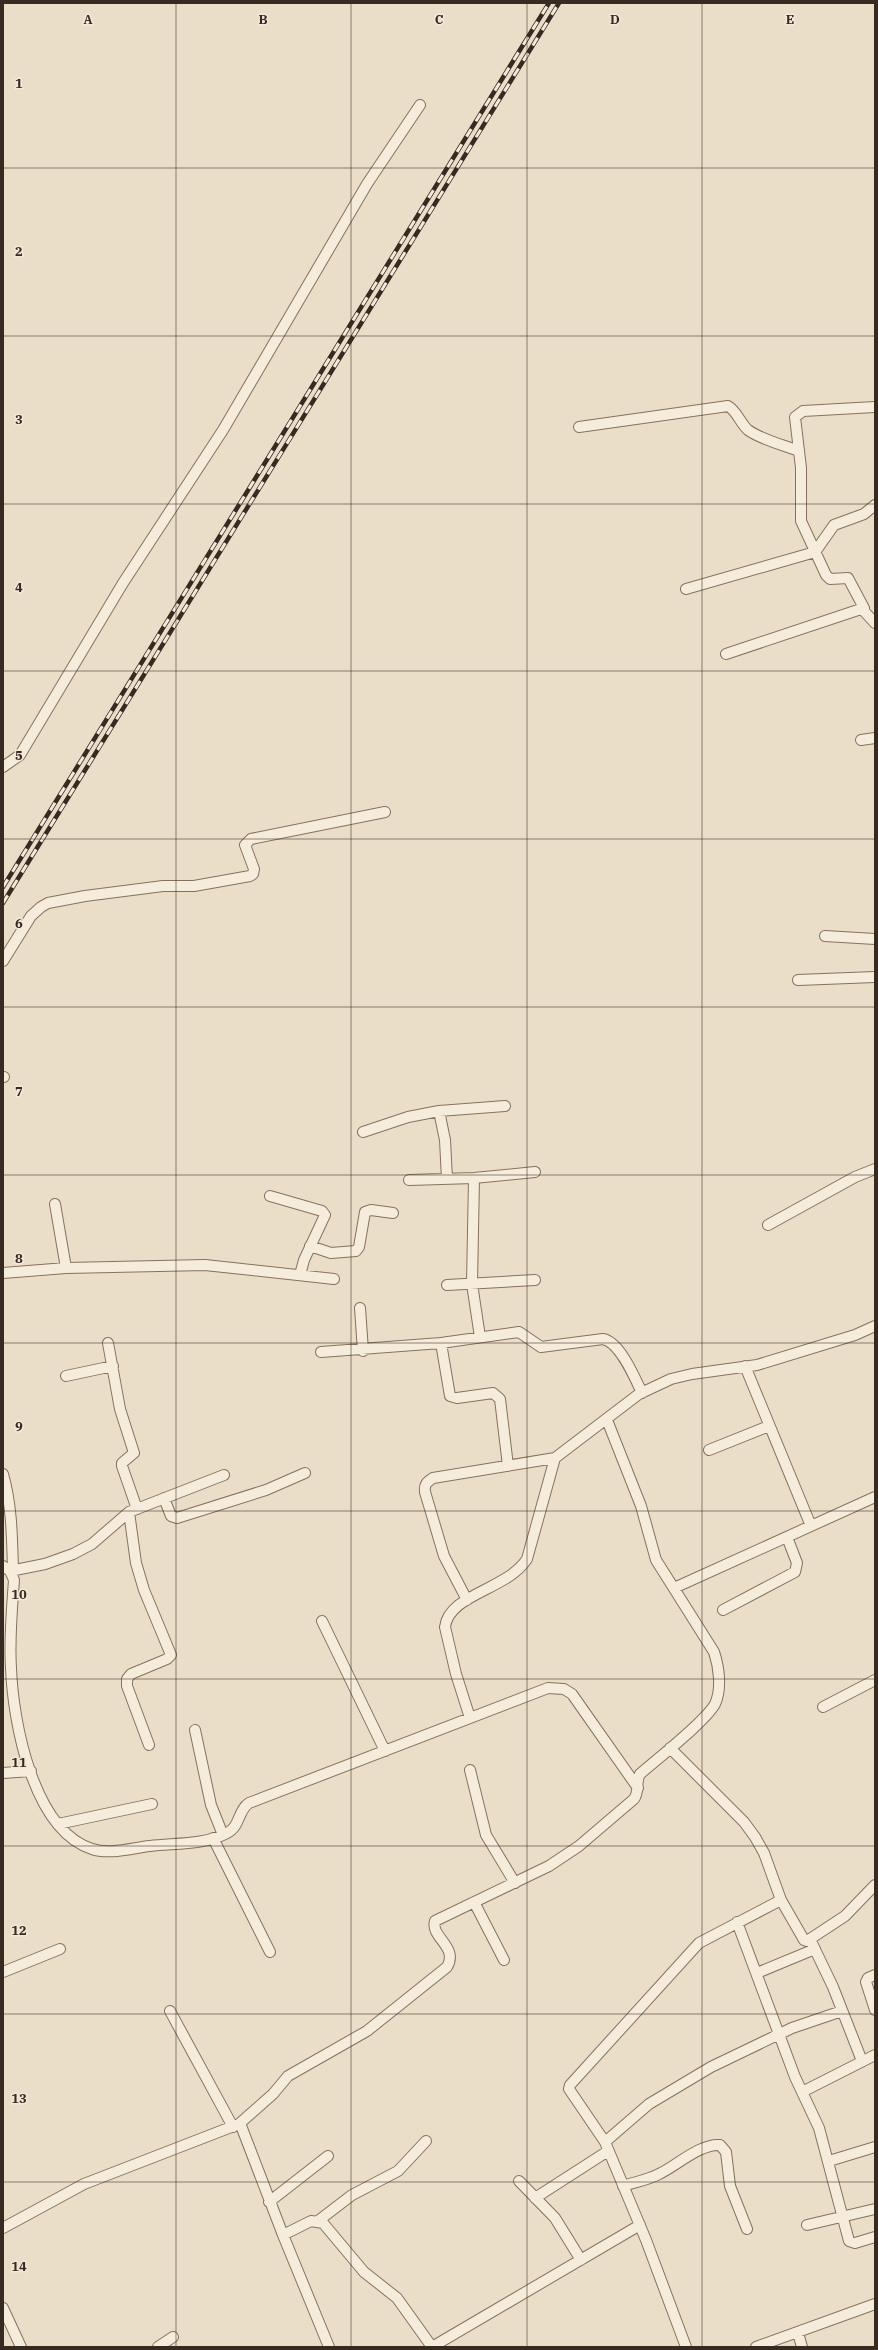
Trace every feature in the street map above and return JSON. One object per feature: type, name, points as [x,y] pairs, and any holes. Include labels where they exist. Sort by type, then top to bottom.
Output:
[{"type":"street","points":[[3,767],[20,755],[123,583],[223,430],[367,184],[420,106]]},
{"type":"street","points":[[579,427],[728,406],[732,408],[745,427],[754,433],[799,451]]},
{"type":"street","points":[[875,407],[803,411],[795,417],[801,468],[800,516],[828,578],[846,578],[850,580],[863,606],[863,610],[875,623]]},
{"type":"street","points":[[686,589],[815,552],[834,525],[864,514],[875,505]]},
{"type":"street","points":[[726,654],[863,610]]},
{"type":"street","points":[[861,740],[875,738]]},
{"type":"street","points":[[3,961],[31,916],[48,903],[85,896],[163,886],[194,886],[250,876],[253,874],[254,869],[245,845],[251,840],[385,812]]},
{"type":"street","points":[[825,936],[875,939]]},
{"type":"street","points":[[798,980],[875,978]]},
{"type":"street","points":[[363,1132],[408,1117],[439,1111],[505,1106]]},
{"type":"street","points":[[439,1111],[445,1140],[447,1179]]},
{"type":"street","points":[[768,1225],[855,1177],[875,1169]]},
{"type":"street","points":[[409,1180],[474,1178],[535,1172]]},
{"type":"street","points":[[474,1178],[472,1284],[480,1337]]},
{"type":"street","points":[[270,1196],[322,1211],[325,1215],[325,1220],[310,1246],[300,1275]]},
{"type":"street","points":[[55,1204],[66,1268]]},
{"type":"street","points":[[310,1246],[331,1253],[356,1251],[365,1212],[371,1210],[393,1213]]},
{"type":"street","points":[[3,1273],[66,1268],[206,1266],[334,1279]]},
{"type":"street","points":[[447,1285],[535,1280]]},
{"type":"street","points":[[360,1308],[363,1351]]},
{"type":"street","points":[[467,1600],[444,1556],[424,1486],[433,1478],[555,1458],[642,1393],[671,1379],[692,1374],[757,1365],[855,1335],[875,1326]]},
{"type":"street","points":[[321,1352],[363,1351],[441,1343],[519,1332],[525,1335],[536,1345],[547,1347],[607,1339],[624,1358],[642,1393]]},
{"type":"street","points":[[108,1343],[120,1409],[134,1453],[122,1462],[122,1466],[133,1510],[136,1563],[144,1590],[170,1655],[167,1659],[131,1674],[127,1679],[127,1686],[149,1745]]},
{"type":"street","points":[[441,1343],[450,1396],[457,1398],[493,1393],[500,1399],[508,1466]]},
{"type":"street","points":[[66,1376],[113,1366]]},
{"type":"street","points":[[745,1366],[811,1526]]},
{"type":"street","points":[[3,2228],[84,2184],[237,2125],[273,2094],[288,2076],[367,2031],[447,1967],[452,1960],[451,1954],[434,1923],[474,1902],[550,1866],[579,1846],[634,1799],[638,1788],[640,1774],[710,1710],[715,1703],[718,1694],[718,1667],[714,1652],[656,1560],[641,1506],[607,1420]]},
{"type":"street","points":[[709,1450],[769,1426]]},
{"type":"street","points":[[470,1718],[456,1674],[445,1627],[450,1612],[467,1600],[509,1578],[518,1571],[527,1559],[555,1458]]},
{"type":"street","points":[[164,1498],[171,1516],[177,1518],[266,1490],[305,1473]]},
{"type":"street","points":[[3,1474],[7,1489],[13,1532],[9,1569],[14,1580],[7,1628],[14,1710],[31,1770],[48,1809],[58,1824],[70,1837],[94,1850],[114,1850],[213,1838],[223,1835],[237,1826],[243,1810],[249,1803],[548,1688],[564,1689],[572,1694],[638,1788]]},
{"type":"street","points":[[9,1569],[45,1564],[73,1554],[92,1544],[133,1510],[224,1475]]},
{"type":"street","points":[[674,1588],[875,1497]]},
{"type":"street","points":[[723,1610],[795,1572],[797,1563],[787,1537]]},
{"type":"street","points":[[322,1621],[385,1751]]},
{"type":"street","points":[[823,1707],[875,1680]]},
{"type":"street","points":[[195,1730],[211,1805],[223,1835]]},
{"type":"street","points":[[670,1748],[744,1822],[764,1853],[782,1900],[802,1939],[810,1939],[846,1916],[875,1886]]},
{"type":"street","points":[[3,1773],[31,1770]]},
{"type":"street","points":[[470,1770],[486,1835],[515,1883]]},
{"type":"street","points":[[58,1824],[152,1804]]},
{"type":"street","points":[[213,1838],[270,1952]]},
{"type":"street","points":[[686,2347],[640,2225],[607,2147],[571,2092],[570,2085],[699,1943],[782,1900]]},
{"type":"street","points":[[474,1902],[504,1960]]},
{"type":"street","points":[[737,1922],[802,2092],[819,2128],[850,2243],[875,2237]]},
{"type":"street","points":[[810,1939],[842,2011],[862,2061]]},
{"type":"street","points":[[757,1974],[815,1949]]},
{"type":"street","points":[[3,1972],[60,1950]]},
{"type":"street","points":[[875,1975],[868,1978],[866,1982],[875,2010]]},
{"type":"street","points":[[170,2011],[237,2125],[329,2347]]},
{"type":"street","points":[[535,2198],[607,2147],[649,2104],[668,2092],[716,2064],[780,2034],[842,2011]]},
{"type":"street","points":[[802,2092],[875,2055]]},
{"type":"street","points":[[283,2235],[311,2221],[318,2220],[352,2195],[398,2171],[426,2141]]},
{"type":"street","points":[[623,2186],[659,2174],[695,2153],[720,2145],[726,2152],[730,2186],[747,2229]]},
{"type":"street","points":[[829,2161],[875,2147]]},
{"type":"street","points":[[270,2202],[328,2156]]},
{"type":"street","points":[[519,2181],[555,2218],[581,2260]]},
{"type":"street","points":[[807,2225],[875,2209]]},
{"type":"street","points":[[318,2220],[323,2223],[364,2272],[397,2298],[432,2347],[640,2225]]},
{"type":"street","points":[[756,2347],[875,2304]]},
{"type":"street","points":[[3,2308],[21,2347]]},
{"type":"street","points":[[798,2333],[802,2347]]},
{"type":"street","points":[[158,2347],[174,2337]]},
{"type":"railway","points":[[3,887],[549,3]]},
{"type":"railway","points":[[3,903],[559,3]]}]
